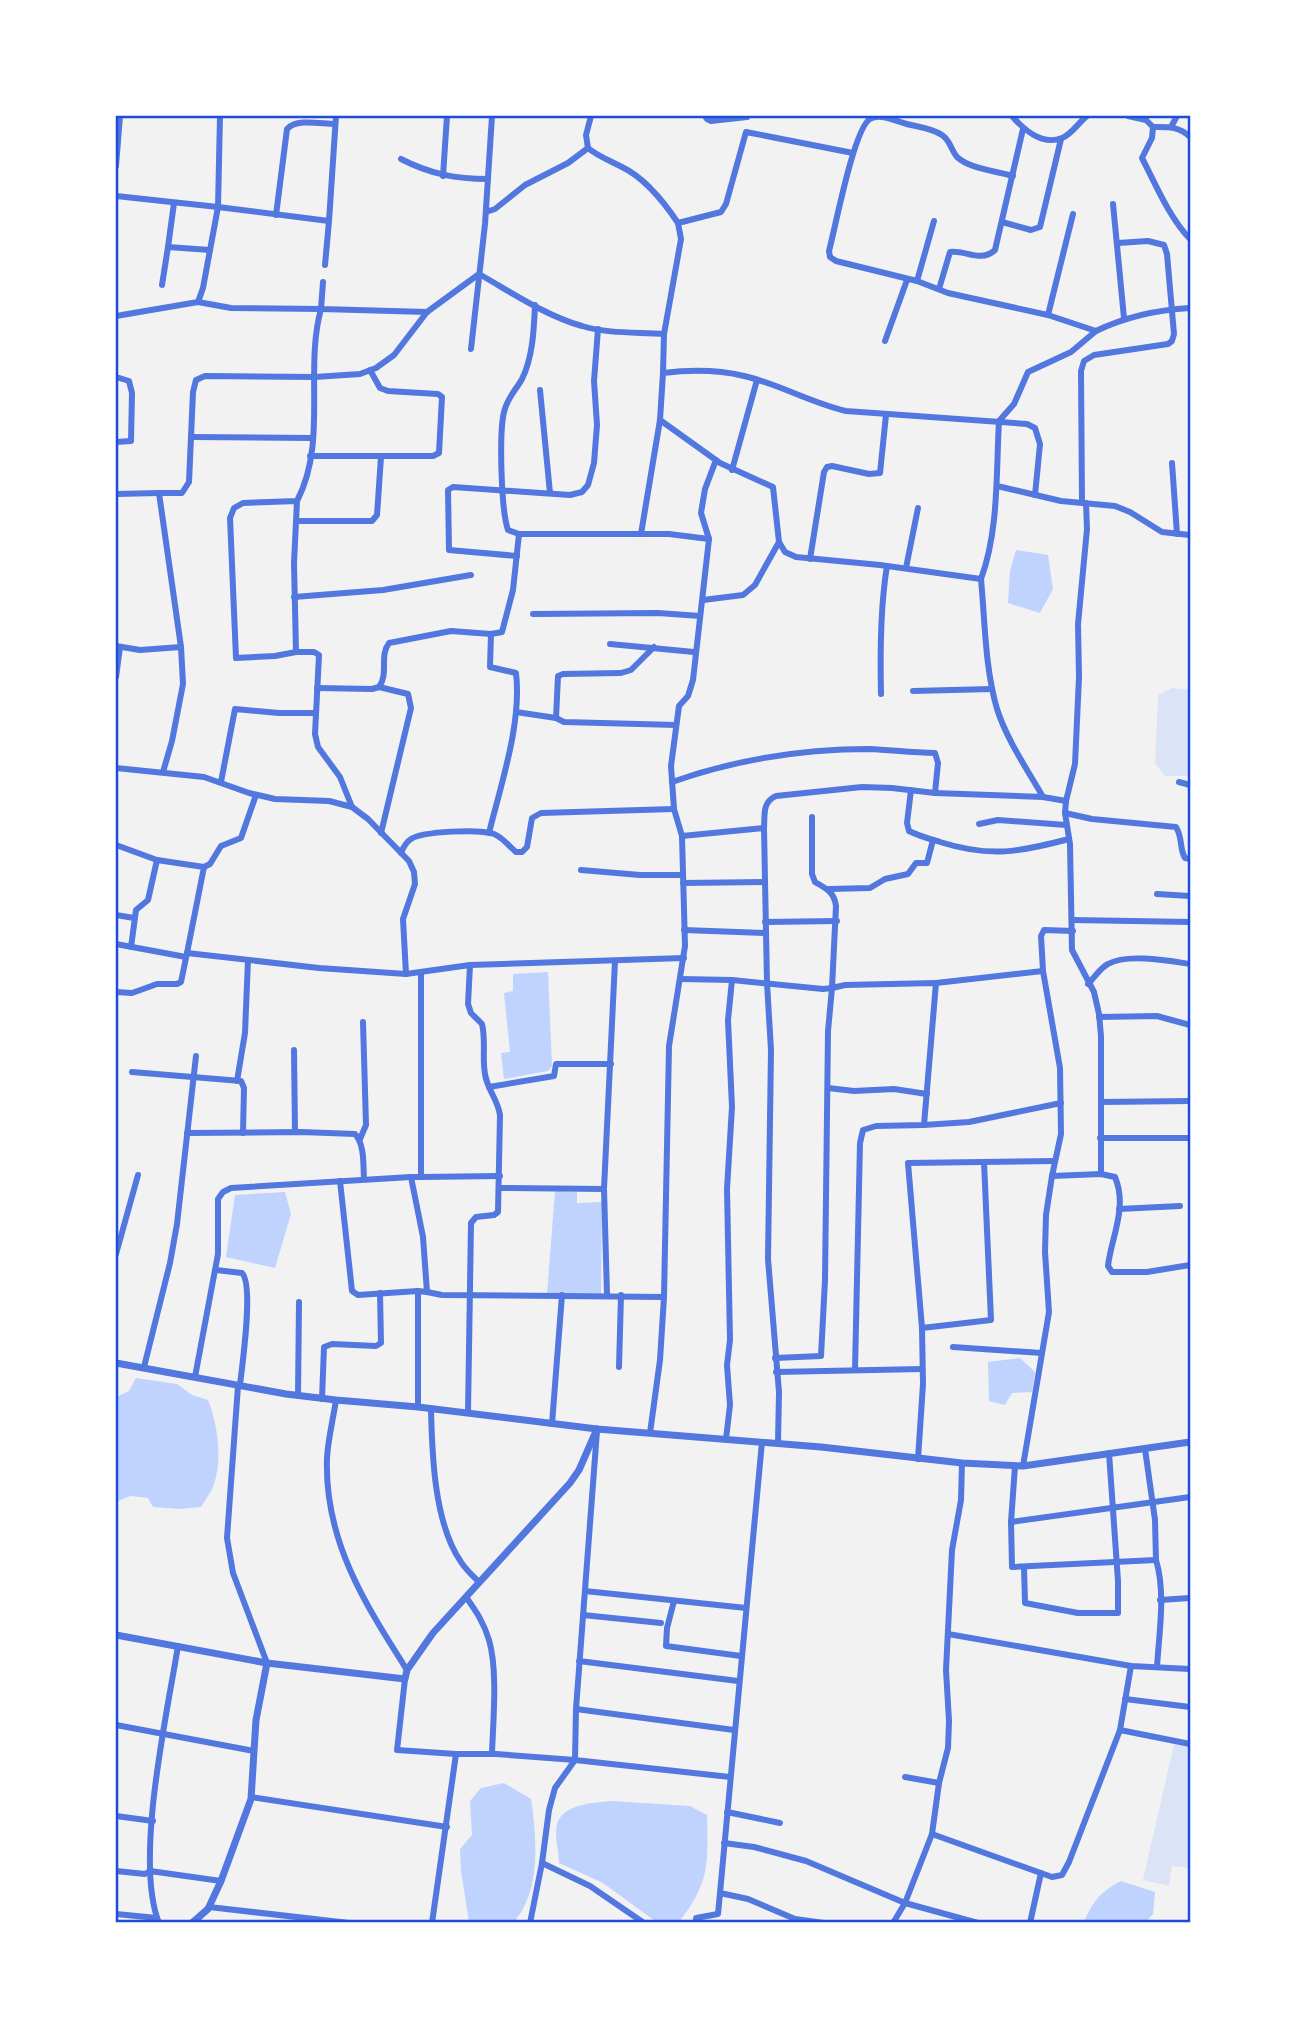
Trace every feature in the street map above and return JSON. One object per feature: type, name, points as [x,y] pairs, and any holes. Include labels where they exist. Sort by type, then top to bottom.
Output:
[{"type":"street","points":[[116,166],[120,116]]},
{"type":"street","points":[[198,302],[218,207],[220,116]]},
{"type":"street","points":[[325,265],[336,116]]},
{"type":"street","points":[[443,176],[447,116]]},
{"type":"street","points":[[471,349],[486,212],[492,116]]},
{"type":"street","points":[[591,116],[586,135],[588,148],[600,158],[623,167],[643,181],[678,223],[681,239],[664,334],[660,420],[641,534]]},
{"type":"street","points":[[678,223],[721,212],[726,204],[746,132],[747,116],[711,121],[705,116]]},
{"type":"street","points":[[1012,116],[1023,129],[1040,138],[1061,139]]},
{"type":"street","points":[[1002,222],[1031,230],[1040,227],[1061,139],[1087,116]]},
{"type":"street","points":[[1128,116],[1146,120],[1153,127],[1184,130],[1191,136]]},
{"type":"street","points":[[1171,127],[1177,116]]},
{"type":"street","points":[[1013,176],[958,158],[945,137],[936,132],[876,117],[865,123],[853,153],[829,251],[830,257],[836,261],[918,281],[939,289],[1048,315],[1096,331]]},
{"type":"street","points":[[276,215],[287,129],[298,123],[335,124]]},
{"type":"street","points":[[1153,127],[1152,138],[1142,158],[1180,227],[1191,239]]},
{"type":"street","points":[[939,289],[950,252],[978,257],[989,256],[995,250],[1023,129]]},
{"type":"street","points":[[746,132],[853,153]]},
{"type":"street","points":[[486,212],[495,209],[525,185],[568,163],[588,148]]},
{"type":"street","points":[[401,159],[443,176],[488,180]]},
{"type":"street","points":[[116,196],[329,221]]},
{"type":"street","points":[[162,285],[174,203]]},
{"type":"street","points":[[1113,204],[1124,318]]},
{"type":"street","points":[[1048,315],[1073,214]]},
{"type":"street","points":[[918,281],[934,221]]},
{"type":"street","points":[[1101,1174],[1099,1017],[1094,992],[1072,950],[1069,839],[1065,813],[1075,764],[1079,624],[1087,529],[1081,371],[1084,361],[1094,355],[1168,344],[1174,334],[1164,245],[1148,241],[1118,243]]},
{"type":"street","points":[[168,247],[210,250]]},
{"type":"street","points":[[479,274],[583,326],[664,334]]},
{"type":"street","points":[[116,494],[182,493],[187,488],[196,380],[205,376],[315,377],[360,374],[394,355],[427,312],[479,274]]},
{"type":"street","points":[[885,341],[907,280]]},
{"type":"street","points":[[296,652],[294,597],[297,501],[307,477],[310,456],[315,377],[314,336],[321,309],[323,282]]},
{"type":"street","points":[[116,316],[198,302],[231,308],[427,312]]},
{"type":"street","points":[[535,304],[534,331],[528,359],[522,379],[510,395],[504,412],[503,491],[504,519],[508,530],[519,534],[669,534],[709,539]]},
{"type":"street","points":[[1043,797],[1004,727],[992,689],[981,579],[997,499],[999,421],[1014,404],[1028,372],[1071,352],[1096,331],[1124,318],[1173,308],[1191,308]]},
{"type":"street","points":[[517,556],[452,552],[447,547],[448,490],[570,495],[582,492],[588,485],[597,443],[594,381],[598,329]]},
{"type":"street","points":[[310,456],[433,456],[439,453],[442,397],[438,394],[388,391],[380,388],[370,370]]},
{"type":"street","points":[[663,373],[678,371],[742,375],[823,406],[886,415],[1027,424],[1035,428],[1039,435],[1035,495]]},
{"type":"street","points":[[116,377],[129,381],[132,393],[131,441],[116,442]]},
{"type":"street","points":[[732,470],[757,380]]},
{"type":"street","points":[[540,390],[550,494]]},
{"type":"street","points":[[810,559],[824,472],[827,467],[832,466],[869,474],[880,473],[886,415]]},
{"type":"street","points":[[660,420],[732,470],[773,487],[779,542],[785,552],[810,559],[906,568],[981,579]]},
{"type":"street","points":[[191,437],[312,438]]},
{"type":"street","points":[[296,521],[372,521],[377,515],[381,457]]},
{"type":"street","points":[[650,1433],[661,1350],[664,1297],[669,1046],[684,958],[682,836],[674,809],[671,766],[679,706],[688,696],[693,680],[694,652],[709,539],[701,513],[705,489],[716,460]]},
{"type":"street","points":[[1172,463],[1177,534]]},
{"type":"street","points":[[997,486],[1035,495],[1115,506],[1162,532],[1191,536]]},
{"type":"street","points":[[159,494],[181,646],[183,684],[181,703],[163,772]]},
{"type":"street","points":[[297,501],[243,503],[234,508],[230,518],[236,659],[296,652],[314,652],[319,655],[315,713],[318,747],[340,777],[352,807],[409,861],[414,872],[415,884],[403,919],[406,974]]},
{"type":"street","points":[[906,568],[918,508]]},
{"type":"street","points":[[379,687],[384,676],[384,654],[389,643],[451,631],[491,635],[502,632],[513,590],[519,534]]},
{"type":"street","points":[[703,600],[744,595],[755,585],[779,542]]},
{"type":"street","points":[[881,694],[883,589],[887,566]]},
{"type":"street","points":[[294,597],[383,590],[471,575]]},
{"type":"street","points":[[533,614],[658,613],[700,616]]},
{"type":"street","points":[[489,833],[516,712],[518,690],[516,673],[490,667],[491,635]]},
{"type":"street","points":[[610,644],[694,652]]},
{"type":"street","points":[[116,677],[118,647],[140,650],[181,646]]},
{"type":"street","points":[[556,718],[558,676],[621,673],[631,670],[654,647]]},
{"type":"street","points":[[317,688],[379,687],[408,694],[411,708],[381,833]]},
{"type":"street","points":[[912,691],[992,689]]},
{"type":"street","points":[[220,782],[234,709],[315,713]]},
{"type":"street","points":[[516,712],[556,718],[564,722],[676,725]]},
{"type":"street","points":[[673,782],[706,770],[794,754],[871,750],[935,753],[938,763],[934,793]]},
{"type":"street","points":[[116,768],[163,772],[220,782],[275,799],[328,802],[352,807]]},
{"type":"street","points":[[1179,782],[1191,785]]},
{"type":"street","points":[[778,1443],[768,1235],[771,1050],[765,933],[764,828],[768,799],[862,787],[1043,797],[1066,801]]},
{"type":"street","points":[[911,790],[907,828],[913,834],[972,851],[1004,853],[1025,851],[1069,839]]},
{"type":"street","points":[[116,845],[157,860],[204,867],[211,864],[221,846],[241,838],[256,795]]},
{"type":"street","points":[[401,853],[409,840],[420,835],[489,833],[497,835],[516,852],[522,852],[527,847],[532,818],[541,813],[674,809]]},
{"type":"street","points":[[1065,813],[1102,820],[1176,827],[1182,836],[1182,852],[1185,858],[1191,859]]},
{"type":"street","points":[[775,1358],[821,1356],[825,1280],[828,1031],[836,921],[835,896],[815,882],[812,874],[812,817]]},
{"type":"street","points":[[979,824],[998,820],[1066,825]]},
{"type":"street","points":[[682,836],[764,828]]},
{"type":"street","points":[[829,890],[870,888],[885,879],[908,874],[916,863],[927,863],[933,840]]},
{"type":"street","points":[[131,947],[136,910],[148,900],[157,860]]},
{"type":"street","points":[[116,992],[132,993],[157,984],[177,984],[183,978],[204,867]]},
{"type":"street","points":[[581,870],[640,875],[683,874]]},
{"type":"street","points":[[683,883],[765,882]]},
{"type":"street","points":[[1157,894],[1191,896]]},
{"type":"street","points":[[116,915],[134,918]]},
{"type":"street","points":[[1072,920],[1191,922]]},
{"type":"street","points":[[765,922],[836,921]]},
{"type":"street","points":[[684,930],[765,933]]},
{"type":"street","points":[[1073,931],[1044,930],[1041,936],[1043,971],[1060,1068],[1062,1134],[1046,1215],[1045,1252],[1049,1312],[1019,1466],[1011,1522],[1012,1567],[1156,1560]]},
{"type":"street","points":[[116,944],[186,955],[406,974],[470,965],[684,958]]},
{"type":"street","points":[[1088,984],[1108,964],[1128,960],[1157,958],[1191,964]]},
{"type":"street","points":[[237,1081],[248,1001],[248,960]]},
{"type":"street","points":[[607,1295],[604,1189],[615,961]]},
{"type":"street","points":[[468,1413],[471,1223],[476,1217],[498,1212],[500,1188],[500,1115],[498,1103],[484,1073],[482,1024],[471,1013],[468,1004],[470,965]]},
{"type":"street","points":[[681,979],[732,979],[823,989],[936,983],[1043,971]]},
{"type":"street","points":[[421,972],[421,1177]]},
{"type":"street","points":[[726,1439],[730,1405],[727,1365],[730,1340],[727,1189],[732,1107],[728,1020],[732,979]]},
{"type":"street","points":[[924,1125],[936,983]]},
{"type":"street","points":[[1099,1017],[1157,1016],[1191,1025]]},
{"type":"street","points":[[363,1022],[366,1125],[360,1139],[364,1179]]},
{"type":"street","points":[[294,1050],[295,1132]]},
{"type":"street","points":[[145,1367],[170,1263],[179,1212],[196,1056]]},
{"type":"street","points":[[489,1087],[554,1076],[556,1063],[611,1064]]},
{"type":"street","points":[[132,1072],[237,1081],[244,1084],[243,1133]]},
{"type":"street","points":[[828,1088],[853,1091],[894,1089],[926,1094]]},
{"type":"street","points":[[1101,1102],[1191,1101]]},
{"type":"street","points":[[855,1370],[860,1143],[863,1130],[876,1126],[968,1122],[1061,1103]]},
{"type":"street","points":[[187,1133],[346,1133],[355,1134],[360,1139]]},
{"type":"street","points":[[1100,1138],[1191,1138]]},
{"type":"street","points":[[918,1459],[922,1328],[908,1163],[1055,1161]]},
{"type":"street","points":[[922,1328],[991,1320],[984,1162]]},
{"type":"street","points":[[1052,1176],[1101,1174],[1115,1177],[1119,1209],[1118,1229],[1108,1266],[1112,1272],[1147,1272],[1191,1265]]},
{"type":"street","points":[[116,1254],[138,1175]]},
{"type":"street","points":[[195,1377],[216,1270],[219,1244],[218,1199],[223,1192],[231,1188],[364,1179],[500,1177]]},
{"type":"street","points":[[411,1178],[423,1237],[428,1292]]},
{"type":"street","points":[[340,1181],[352,1291],[358,1295],[418,1291],[471,1295],[664,1297]]},
{"type":"street","points":[[500,1188],[604,1189]]},
{"type":"street","points":[[1119,1209],[1180,1206]]},
{"type":"street","points":[[192,1923],[209,1907],[251,1797],[257,1720],[267,1663],[233,1573],[227,1538],[246,1328],[247,1281],[242,1273],[216,1270]]},
{"type":"street","points":[[418,1291],[418,1407]]},
{"type":"street","points":[[322,1399],[324,1347],[332,1344],[376,1346],[381,1343],[380,1293]]},
{"type":"street","points":[[552,1424],[562,1295]]},
{"type":"street","points":[[619,1367],[621,1295]]},
{"type":"street","points":[[298,1396],[299,1302]]},
{"type":"street","points":[[953,1347],[1042,1353]]},
{"type":"street","points":[[116,1363],[322,1399],[430,1408],[597,1429],[778,1443],[962,1463],[1019,1466],[1191,1442]]},
{"type":"street","points":[[776,1372],[922,1369]]},
{"type":"street","points":[[336,1400],[327,1461],[330,1503],[341,1551],[406,1674]]},
{"type":"street","points":[[430,1408],[432,1466],[448,1535],[460,1562],[480,1582]]},
{"type":"street","points":[[597,1429],[579,1470],[566,1488],[433,1633],[406,1674],[397,1749],[575,1760],[730,1777]]},
{"type":"street","points":[[530,1923],[555,1788],[575,1760],[579,1661],[597,1429]]},
{"type":"street","points":[[696,1923],[696,1919],[718,1914],[762,1442]]},
{"type":"street","points":[[1145,1449],[1153,1503],[1160,1600],[1157,1667]]},
{"type":"street","points":[[1024,1567],[1025,1603],[1078,1613],[1118,1614],[1109,1453]]},
{"type":"street","points":[[893,1923],[905,1903],[932,1834],[939,1783],[948,1748],[946,1670],[952,1550],[961,1500],[962,1463]]},
{"type":"street","points":[[1011,1522],[1191,1497]]},
{"type":"street","points":[[584,1591],[746,1608]]},
{"type":"street","points":[[466,1597],[482,1620],[490,1642],[493,1681],[492,1754]]},
{"type":"street","points":[[1160,1600],[1191,1598]]},
{"type":"street","points":[[674,1601],[667,1628],[666,1646],[741,1656]]},
{"type":"street","points":[[583,1615],[661,1623]]},
{"type":"street","points":[[948,1634],[1131,1666],[1191,1669]]},
{"type":"street","points":[[116,1635],[267,1663],[406,1674]]},
{"type":"street","points":[[158,1920],[150,1871],[153,1821],[178,1646]]},
{"type":"street","points":[[579,1661],[738,1681]]},
{"type":"street","points":[[932,1834],[1041,1873],[1058,1877],[1062,1875],[1120,1730],[1131,1666]]},
{"type":"street","points":[[1125,1699],[1191,1707]]},
{"type":"street","points":[[576,1709],[734,1730]]},
{"type":"street","points":[[116,1725],[254,1751]]},
{"type":"street","points":[[1120,1730],[1191,1744]]},
{"type":"street","points":[[432,1923],[456,1754]]},
{"type":"street","points":[[905,1777],[939,1783]]},
{"type":"street","points":[[251,1797],[447,1827]]},
{"type":"street","points":[[727,1812],[780,1823]]},
{"type":"street","points":[[116,1816],[153,1821]]},
{"type":"street","points":[[724,1843],[754,1847],[806,1861],[905,1903],[978,1923]]},
{"type":"street","points":[[542,1863],[590,1886],[640,1921]]},
{"type":"street","points":[[116,1871],[145,1874],[150,1871],[221,1881]]},
{"type":"street","points":[[1030,1923],[1041,1873]]},
{"type":"street","points":[[720,1893],[748,1899],[795,1919],[824,1923]]},
{"type":"street","points":[[209,1907],[349,1923]]},
{"type":"street","points":[[116,1914],[158,1920]]},
{"type":"shaded area","points":[[1172,688],[1190,690],[1190,776],[1165,776],[1155,763],[1158,695]]},
{"type":"shaded area","points":[[1174,1744],[1190,1747],[1190,1868],[1172,1866],[1169,1886],[1143,1880]]},
{"type":"water","points":[[1016,550],[1048,555],[1053,589],[1040,613],[1008,603],[1010,571]]},
{"type":"water","points":[[548,972],[552,1066],[548,1071],[504,1079],[501,1053],[510,1052],[504,993],[513,991],[513,974]]},
{"type":"water","points":[[555,1191],[577,1192],[577,1203],[602,1202],[601,1294],[547,1294]]},
{"type":"water","points":[[285,1192],[291,1214],[275,1268],[226,1257],[235,1195]]},
{"type":"water","points":[[1020,1358],[1035,1372],[1032,1392],[1012,1393],[1005,1405],[989,1401],[988,1362]]},
{"type":"water","points":[[136,1378],[177,1384],[192,1395],[208,1400],[217,1432],[218,1467],[213,1487],[201,1507],[153,1507],[148,1498],[130,1496],[116,1502],[116,1397],[129,1391]]},
{"type":"water","points":[[504,1783],[531,1799],[535,1831],[533,1880],[523,1909],[514,1922],[469,1922],[460,1849],[472,1835],[470,1801],[481,1788]]},
{"type":"water","points":[[612,1801],[690,1806],[707,1815],[705,1872],[697,1895],[679,1922],[655,1921],[603,1883],[559,1863],[556,1833],[561,1817],[580,1805]]},
{"type":"water","points":[[1121,1881],[1155,1892],[1153,1914],[1146,1922],[1084,1922],[1098,1898]]}]
